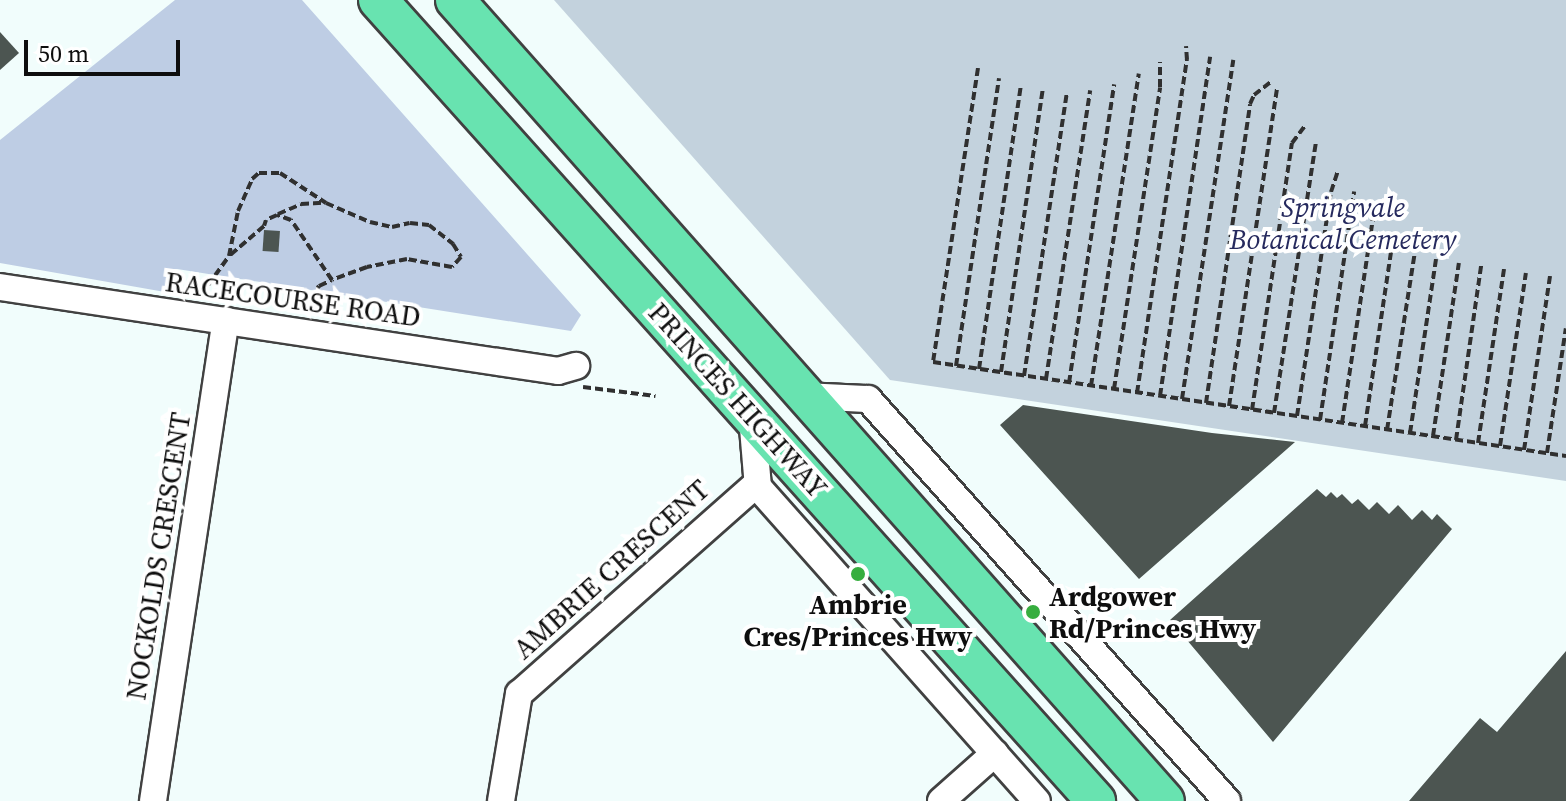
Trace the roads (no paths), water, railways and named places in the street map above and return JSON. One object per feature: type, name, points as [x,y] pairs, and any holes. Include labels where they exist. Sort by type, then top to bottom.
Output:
[{"type":"highway","name":"PRINCES HIGHWAY","points":[[378,0],[1096,801]]},
{"type":"highway","name":"PRINCES HIGHWAY","points":[[455,0],[1165,801]]},
{"type":"street","name":"RACECOURSE ROAD","points":[[0,287],[558,371],[572,376]]},
{"type":"street","name":"NOCKOLDS CRESCENT","points":[[153,801],[226,321]]},
{"type":"street","points":[[806,396],[868,399],[1227,801]]},
{"type":"street","points":[[752,416],[756,484],[1037,801]]},
{"type":"street","name":"AMBRIE CRESCENT","points":[[501,801],[519,694],[756,484]]},
{"type":"street","points":[[941,801],[995,753]]},
{"type":"place","name":"Ambrie Cres/Princes Hwy","points":[[858,574]]},
{"type":"place","name":"Ardgower Rd/Princes Hwy","points":[[1033,612]]},
{"type":"park label","name":"Springvale Botanical Cemetery","points":[[1343,223]]}]
